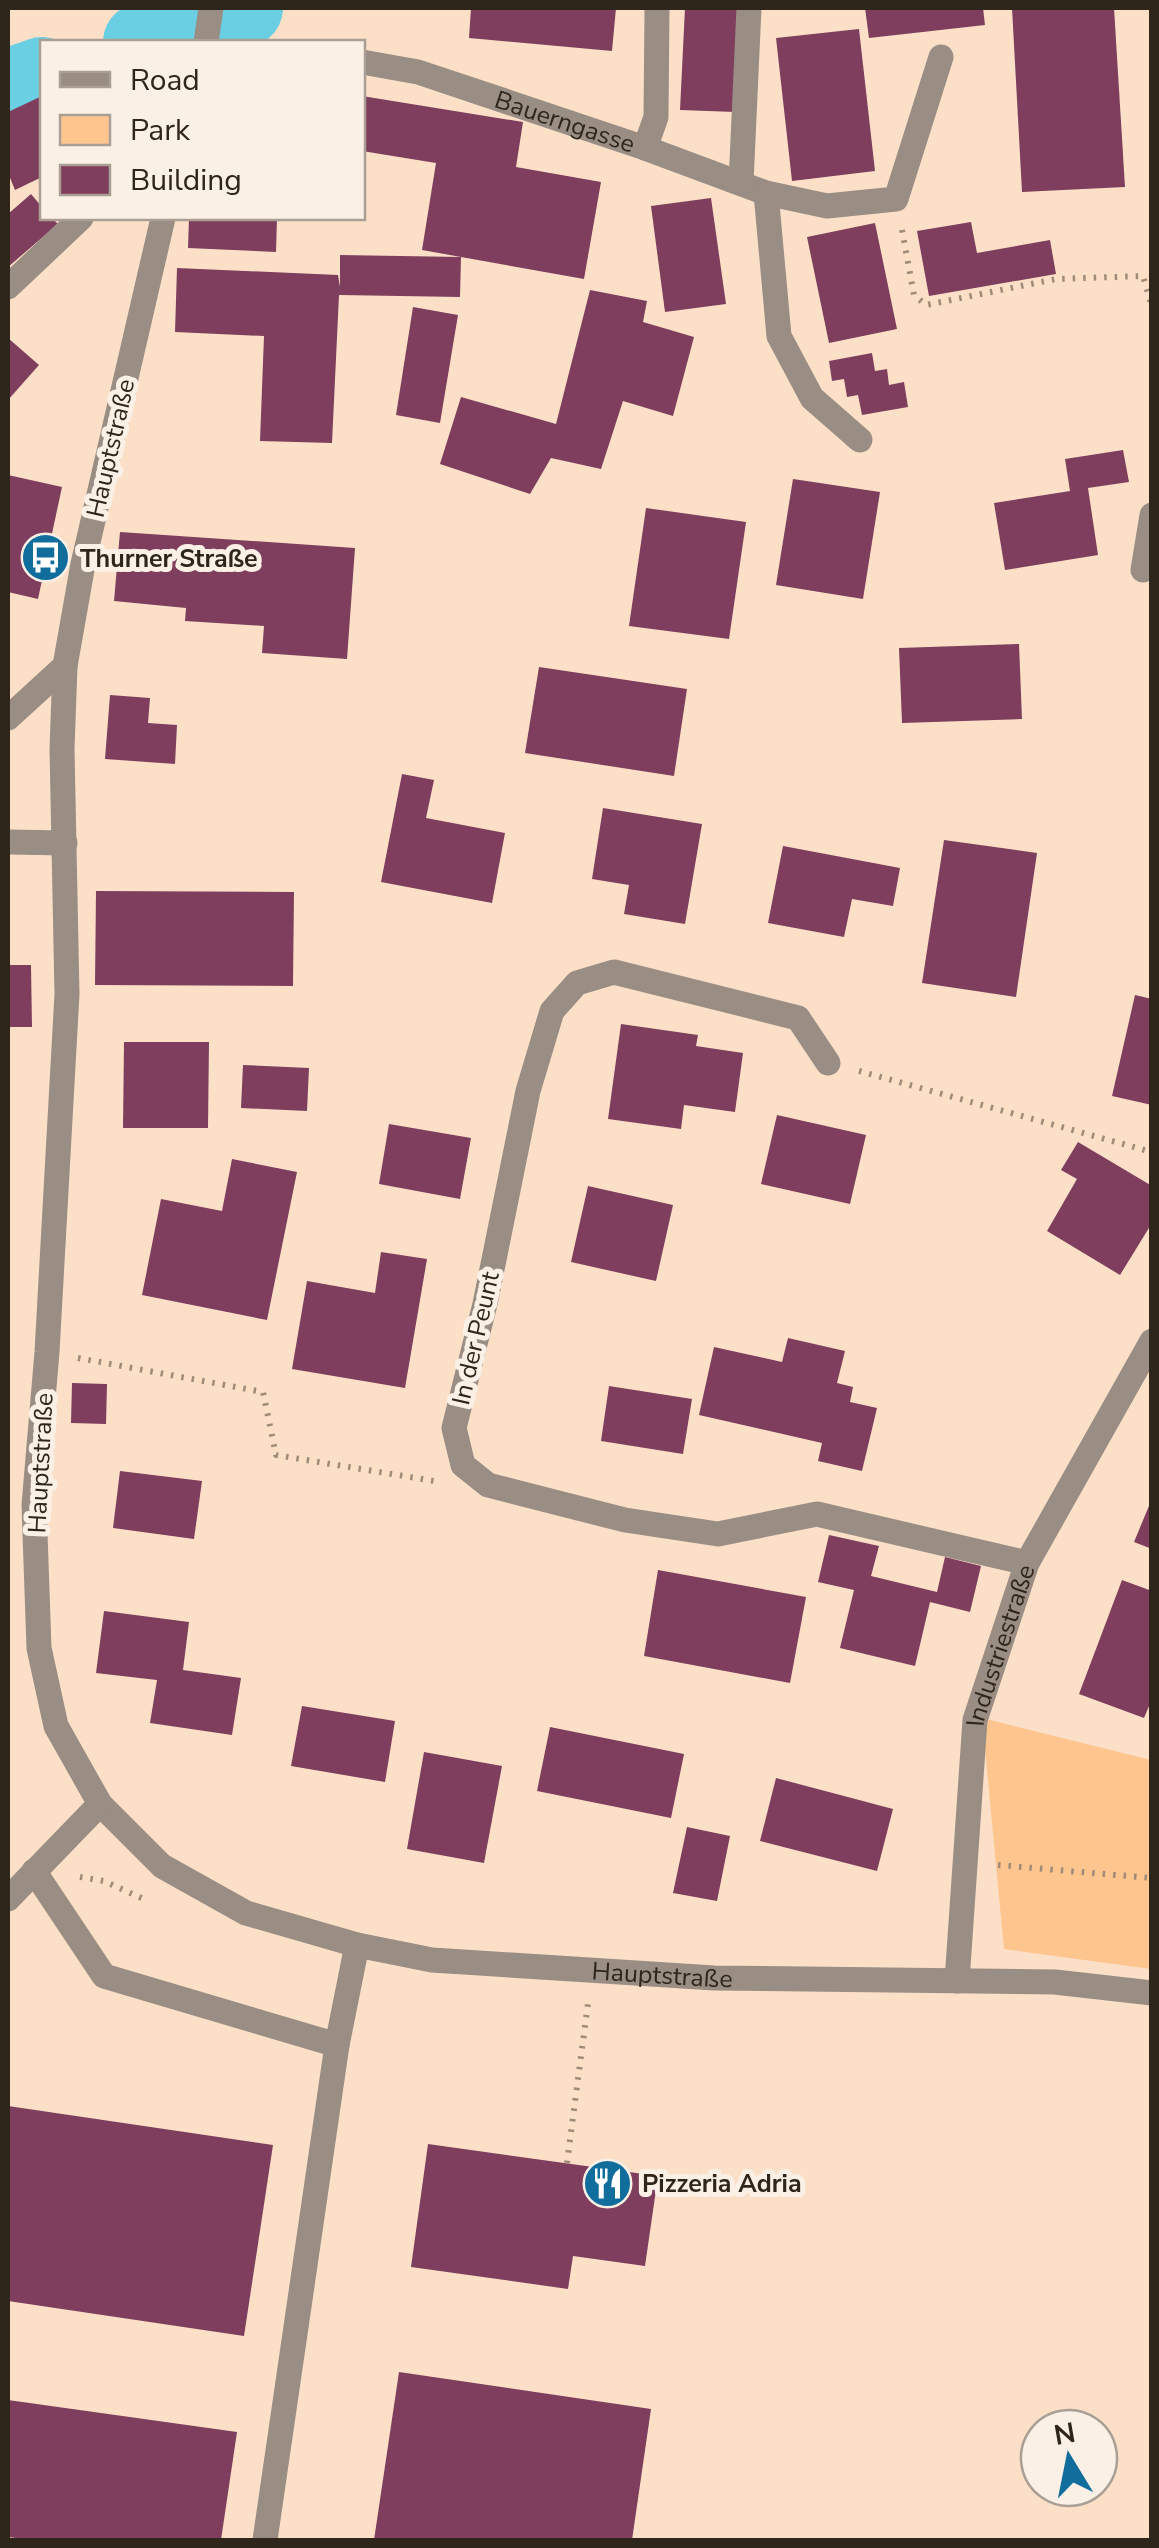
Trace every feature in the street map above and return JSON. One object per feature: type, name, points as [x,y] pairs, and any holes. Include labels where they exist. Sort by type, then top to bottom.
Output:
[{"type":"street","points":[[207,39],[211,8]]},
{"type":"street","points":[[644,148],[656,117],[657,8]]},
{"type":"street","points":[[741,182],[748,8]]},
{"type":"street","points":[[896,199],[941,57]]},
{"type":"street","name":"Bauerngasse","points":[[365,63],[418,72],[741,182],[766,194],[827,206],[896,199]]},
{"type":"street","points":[[766,194],[779,336],[812,398],[860,440]]},
{"type":"street","points":[[8,287],[79,220]]},
{"type":"street","name":"Hauptstraße","points":[[163,220],[83,564],[65,666],[62,749],[67,994],[47,1352],[34,1505],[39,1648],[56,1726],[100,1804],[162,1866],[246,1913],[357,1945],[432,1960],[676,1976],[1055,1982],[1152,1994]]},
{"type":"street","points":[[1143,570],[1152,515]]},
{"type":"street","points":[[8,718],[65,666]]},
{"type":"street","points":[[8,842],[65,843]]},
{"type":"street","name":"In der Peunt","points":[[488,1484],[464,1465],[454,1428],[485,1304],[528,1090],[552,1011],[578,983],[614,972],[798,1018],[828,1063]]},
{"type":"street","name":"Industriestraße","points":[[957,1981],[975,1720],[1027,1564],[1152,1341]]},
{"type":"street","points":[[488,1484],[624,1520],[718,1534],[817,1514],[1027,1564]]},
{"type":"street","points":[[8,1899],[100,1804]]},
{"type":"street","points":[[34,1871],[104,1976],[337,2045]]},
{"type":"street","points":[[264,2540],[337,2045],[357,1945]]},
{"type":"path","points":[[896,199],[914,295],[926,305],[1056,278],[1143,276],[1152,307]]},
{"type":"path","points":[[828,1063],[1152,1152]]},
{"type":"path","points":[[47,1352],[263,1392],[276,1455],[453,1484],[488,1484]]},
{"type":"path","points":[[964,1862],[1152,1878]]},
{"type":"path","points":[[567,2164],[590,1991]]},
{"type":"green space","points":[[982,1718],[1151,1760],[1151,1969],[1004,1949]]},
{"type":"building","points":[[471,8],[616,8],[612,51],[469,38]]},
{"type":"building","points":[[685,8],[738,8],[735,112],[680,110]]},
{"type":"building","points":[[865,8],[983,8],[985,25],[869,38]]},
{"type":"building","points":[[1012,8],[1114,8],[1125,187],[1022,192]]},
{"type":"building","points":[[859,29],[875,171],[792,181],[776,38]]},
{"type":"building","points":[[365,96],[523,122],[516,167],[601,182],[584,279],[422,250],[436,163],[365,151]]},
{"type":"building","points":[[40,97],[40,178],[15,190],[8,173],[8,112]]},
{"type":"building","points":[[31,194],[40,205],[40,220],[54,220],[58,224],[8,267],[8,214]]},
{"type":"building","points":[[711,198],[726,304],[665,312],[651,206]]},
{"type":"building","points":[[189,220],[277,220],[276,252],[188,248]]},
{"type":"building","points":[[971,222],[977,253],[1050,240],[1056,274],[929,296],[917,231]]},
{"type":"building","points":[[875,223],[897,329],[829,343],[807,237]]},
{"type":"building","points":[[340,255],[461,257],[460,297],[339,295],[332,443],[260,441],[264,336],[175,332],[177,268],[338,275],[340,287]]},
{"type":"building","points":[[590,290],[647,301],[643,322],[694,337],[673,416],[623,401],[601,469],[551,458],[530,494],[440,464],[461,397],[556,424]]},
{"type":"building","points":[[413,307],[458,315],[440,423],[396,415]]},
{"type":"building","points":[[8,338],[39,365],[8,400]]},
{"type":"building","points":[[872,353],[875,371],[887,369],[889,385],[904,382],[908,407],[862,415],[858,395],[847,397],[844,379],[832,381],[829,361]]},
{"type":"building","points":[[1123,450],[1129,482],[1088,488],[1098,555],[1005,570],[994,503],[1070,491],[1065,459]]},
{"type":"building","points":[[8,475],[62,487],[38,599],[8,592]]},
{"type":"building","points":[[793,479],[880,492],[863,599],[776,585]]},
{"type":"building","points":[[646,508],[746,522],[729,639],[629,626]]},
{"type":"building","points":[[120,532],[355,548],[347,659],[262,653],[264,626],[185,621],[186,608],[114,601]]},
{"type":"building","points":[[1019,644],[1022,719],[902,723],[899,648]]},
{"type":"building","points":[[539,667],[687,689],[674,776],[525,753]]},
{"type":"building","points":[[110,695],[150,698],[148,723],[177,725],[175,764],[105,759]]},
{"type":"building","points":[[402,774],[434,780],[426,818],[505,833],[492,903],[381,882]]},
{"type":"building","points":[[603,808],[702,824],[685,924],[624,914],[629,885],[592,879]]},
{"type":"building","points":[[944,840],[1037,853],[1016,997],[922,983]]},
{"type":"building","points":[[783,846],[900,868],[893,906],[852,899],[844,937],[768,923]]},
{"type":"building","points":[[96,891],[294,892],[293,986],[95,985]]},
{"type":"building","points":[[8,965],[31,965],[32,1027],[8,1027]]},
{"type":"building","points":[[1135,995],[1152,999],[1152,1105],[1112,1096]]},
{"type":"building","points":[[621,1024],[698,1035],[696,1046],[743,1053],[735,1112],[684,1105],[681,1129],[608,1119]]},
{"type":"building","points":[[124,1042],[209,1042],[208,1128],[123,1128]]},
{"type":"building","points":[[243,1065],[309,1068],[307,1111],[241,1108]]},
{"type":"building","points":[[777,1115],[866,1135],[850,1204],[761,1184]]},
{"type":"building","points":[[389,1124],[471,1138],[460,1199],[379,1184]]},
{"type":"building","points":[[1078,1142],[1152,1186],[1152,1223],[1120,1275],[1047,1231],[1077,1179],[1061,1170]]},
{"type":"building","points":[[232,1159],[297,1172],[267,1320],[142,1295],[161,1199],[222,1211]]},
{"type":"building","points":[[588,1186],[673,1205],[656,1281],[571,1262]]},
{"type":"building","points":[[381,1252],[427,1259],[405,1388],[292,1369],[307,1281],[375,1293]]},
{"type":"building","points":[[788,1338],[845,1351],[837,1383],[853,1387],[850,1402],[877,1408],[862,1471],[818,1461],[822,1443],[699,1415],[714,1347],[782,1362]]},
{"type":"building","points":[[72,1383],[107,1384],[106,1424],[71,1423]]},
{"type":"building","points":[[609,1386],[692,1399],[683,1454],[601,1441]]},
{"type":"building","points":[[120,1471],[202,1481],[194,1539],[113,1528]]},
{"type":"building","points":[[1152,1501],[1152,1549],[1134,1542]]},
{"type":"building","points":[[829,1535],[879,1546],[871,1576],[937,1592],[945,1557],[981,1566],[970,1612],[930,1602],[915,1666],[840,1648],[854,1590],[818,1582]]},
{"type":"building","points":[[658,1570],[806,1597],[790,1683],[644,1656]]},
{"type":"building","points":[[1122,1580],[1152,1591],[1152,1699],[1144,1718],[1079,1694]]},
{"type":"building","points":[[104,1611],[189,1622],[183,1670],[241,1678],[232,1735],[150,1723],[157,1680],[96,1673]]},
{"type":"building","points":[[302,1706],[395,1721],[385,1782],[291,1766]]},
{"type":"building","points":[[550,1727],[684,1754],[671,1818],[537,1791]]},
{"type":"building","points":[[424,1752],[502,1766],[484,1863],[407,1849]]},
{"type":"building","points":[[776,1778],[893,1809],[877,1871],[760,1841]]},
{"type":"building","points":[[687,1827],[730,1836],[717,1901],[673,1893]]},
{"type":"building","points":[[8,2106],[273,2145],[244,2336],[8,2301]]},
{"type":"building","points":[[428,2144],[658,2176],[645,2266],[573,2256],[568,2289],[411,2267]]},
{"type":"building","points":[[399,2372],[651,2409],[632,2540],[374,2540]]},
{"type":"building","points":[[8,2400],[237,2432],[221,2540],[8,2537]]},
{"type":"waterway","points":[[148,40],[244,8]]},
{"type":"waterway","points":[[8,88],[40,77]]},
{"type":"place","name":"Thurner Straße","points":[[45,558]]},
{"type":"place","name":"Pizzeria Adria","points":[[607,2183]]}]
